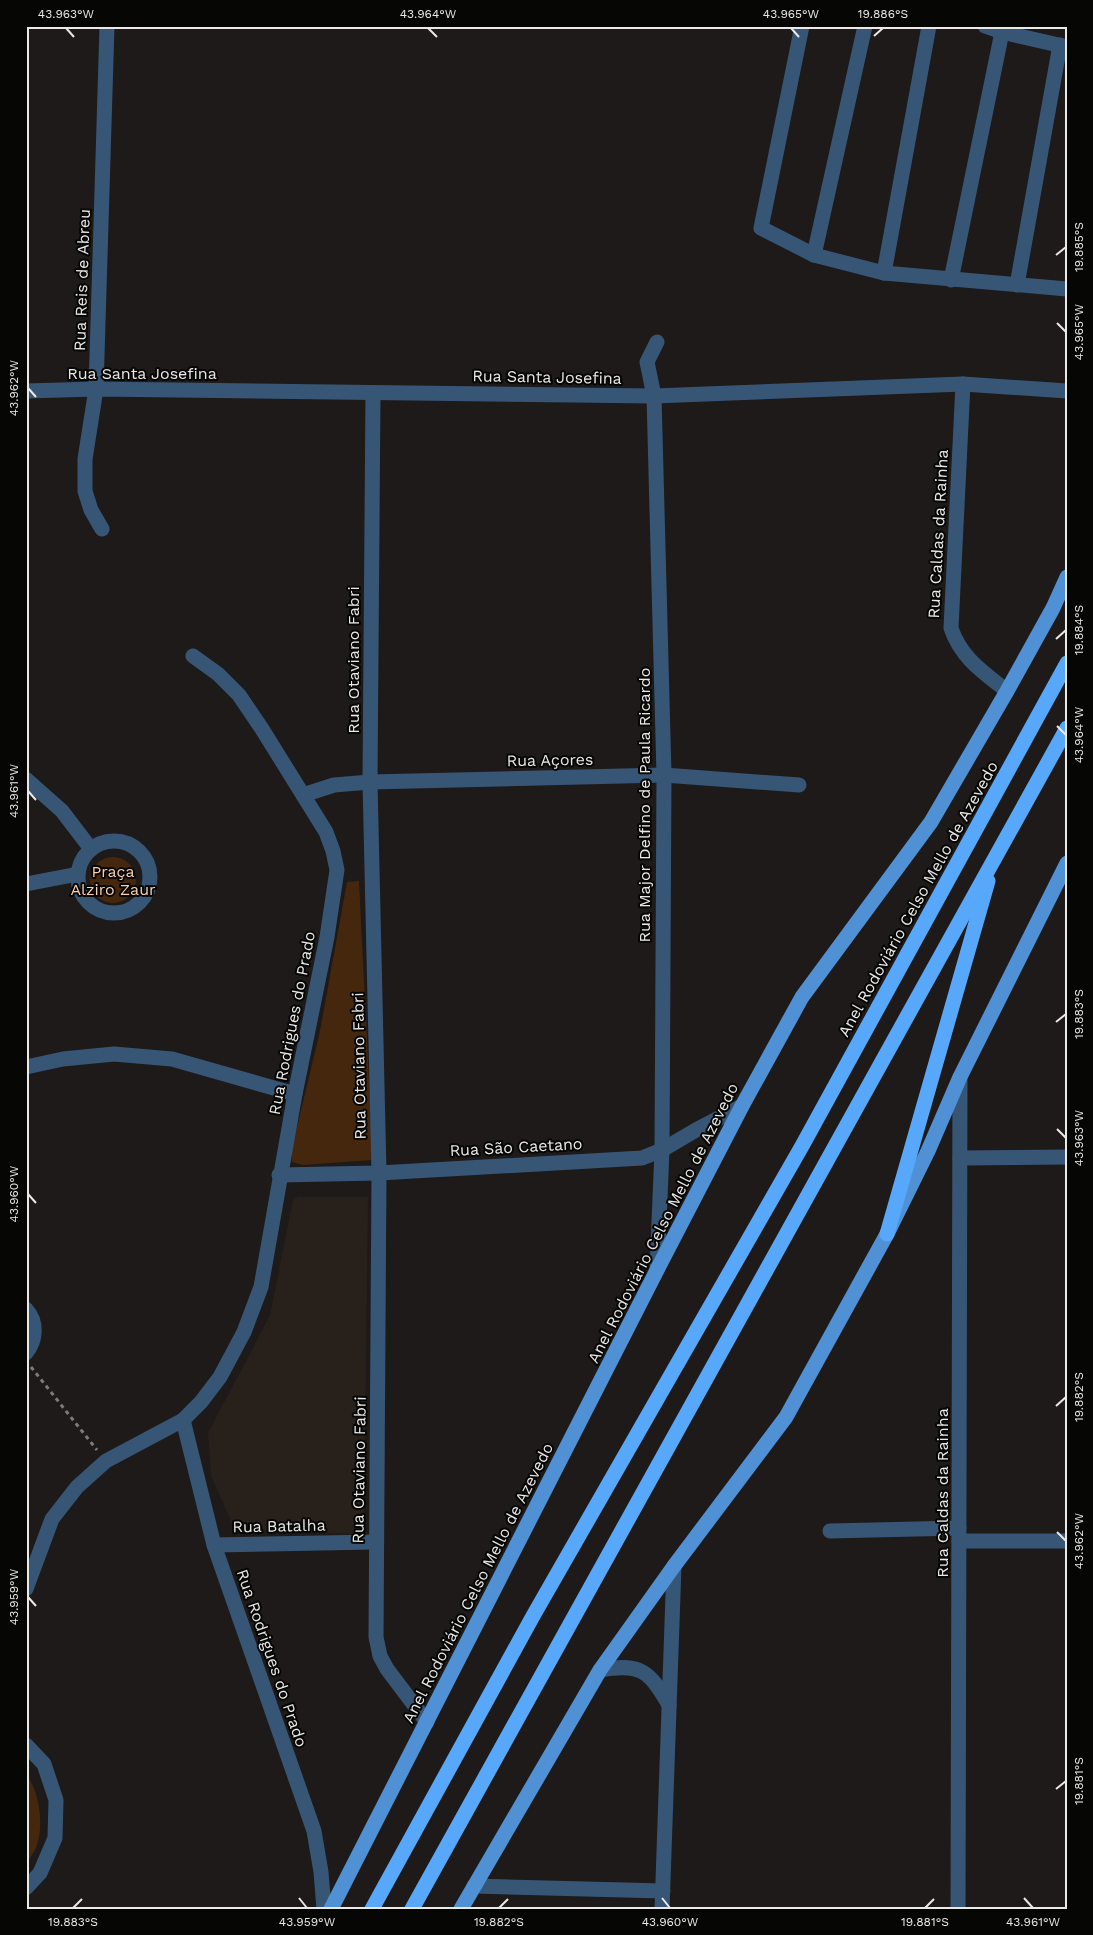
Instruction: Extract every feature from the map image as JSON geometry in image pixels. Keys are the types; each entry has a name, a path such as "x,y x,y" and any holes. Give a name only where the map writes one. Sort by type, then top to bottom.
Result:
{"highway":[{"name":"Anel Rodoviário Celso Mello de Azevedo","path":"372,1909 533,1616 802,1146 1067,663"},
{"path":"412,1909 1067,728"},
{"path":"887,1234 996,856"}],"main road":[{"name":"Anel Rodoviário Celso Mello de Azevedo","path":"331,1909 657,1270 742,1106 802,997 931,822 1007,691 1053,608 1067,577"},
{"path":"462,1909 600,1670 674,1566 786,1417 887,1234 928,1151 960,1077 1067,863"}],"street":[{"name":"Rua Reis de Abreu","path":"102,529 91,510 85,491 85,459 96,389 107,26"},
{"path":"802,26 761,228 814,255 884,273 1067,289"},
{"path":"814,255 866,26"},
{"path":"884,273 929,26"},
{"path":"985,26 1002,32 1063,46 1017,284"},
{"path":"951,280 1002,32"},
{"name":"Rua Major Delfino de Paula Ricardo","path":"657,342 647,362 654,396 664,775 662,1150 657,1270"},
{"name":"Rua Santa Josefina","path":"26,390 96,389 654,396 963,384 1067,391"},
{"name":"Rua Caldas da Rainha","path":"963,384 950,628 956,643 966,657 1007,691"},
{"name":"Rua Otaviano Fabri","path":"373,393 370,782 379,1172 375,1542 376,1637 380,1656 387,1670 427,1722"},
{"name":"Rua Rodrigues do Prado","path":"26,1589 52,1519 77,1487 106,1461 182,1420 201,1402 220,1377 244,1332 261,1287 295,1094 327,937 337,870 326,832 262,729 238,695 218,674 193,656"},
{"name":"Rua Açores","path":"303,795 334,785 370,782 664,775 799,785"},
{"path":"26,779 62,811 91,849"},
{"path":"117,840 131,844 142,853 149,866 150,880 146,893 137,904 125,911 111,913 97,909 86,900 79,888 78,874 82,860 91,849 103,842 117,840"},
{"path":"26,884 78,874"},
{"path":"26,1067 63,1059 114,1054 172,1059 295,1094"},
{"name":"Rua Caldas da Rainha","path":"958,1909 960,1077"},
{"name":"Rua São Caetano","path":"280,1175 379,1172 642,1158 662,1150 742,1106"},
{"path":"960,1158 1067,1157"},
{"path":"26,1309 34,1324 35,1336 26,1354"},
{"name":"Rua Rodrigues do Prado","path":"182,1420 214,1545 314,1831 322,1872 324,1909"},
{"path":"830,1531 959,1534 1067,1541"},
{"name":"Rua Batalha","path":"214,1545 375,1542"},
{"path":"662,1909 674,1566"},
{"path":"600,1670 619,1667 634,1668 647,1674 657,1684 669,1704"},
{"path":"26,1745 44,1764 56,1800 55,1838 40,1873 26,1888"},
{"path":"474,1886 663,1891"}],"path":[{"path":"26,1360 106,1461"}],"shaded area":[{"path":"298,1197 368,1197 364,1527 357,1534 235,1530 211,1476 208,1433 270,1315 293,1200"}],"green space":[{"name":"Praça Alziro Zaur","path":"108,857 118,857 132,867 136,880 132,893 126,899 118,903 108,903 94,893 90,885 90,875 100,861"},
{"path":"359,881 373,1160 303,1165 292,1162 292,1148 320,1031 347,882"},
{"path":"26,1774 38,1800 40,1832 35,1850 26,1864"}]}
